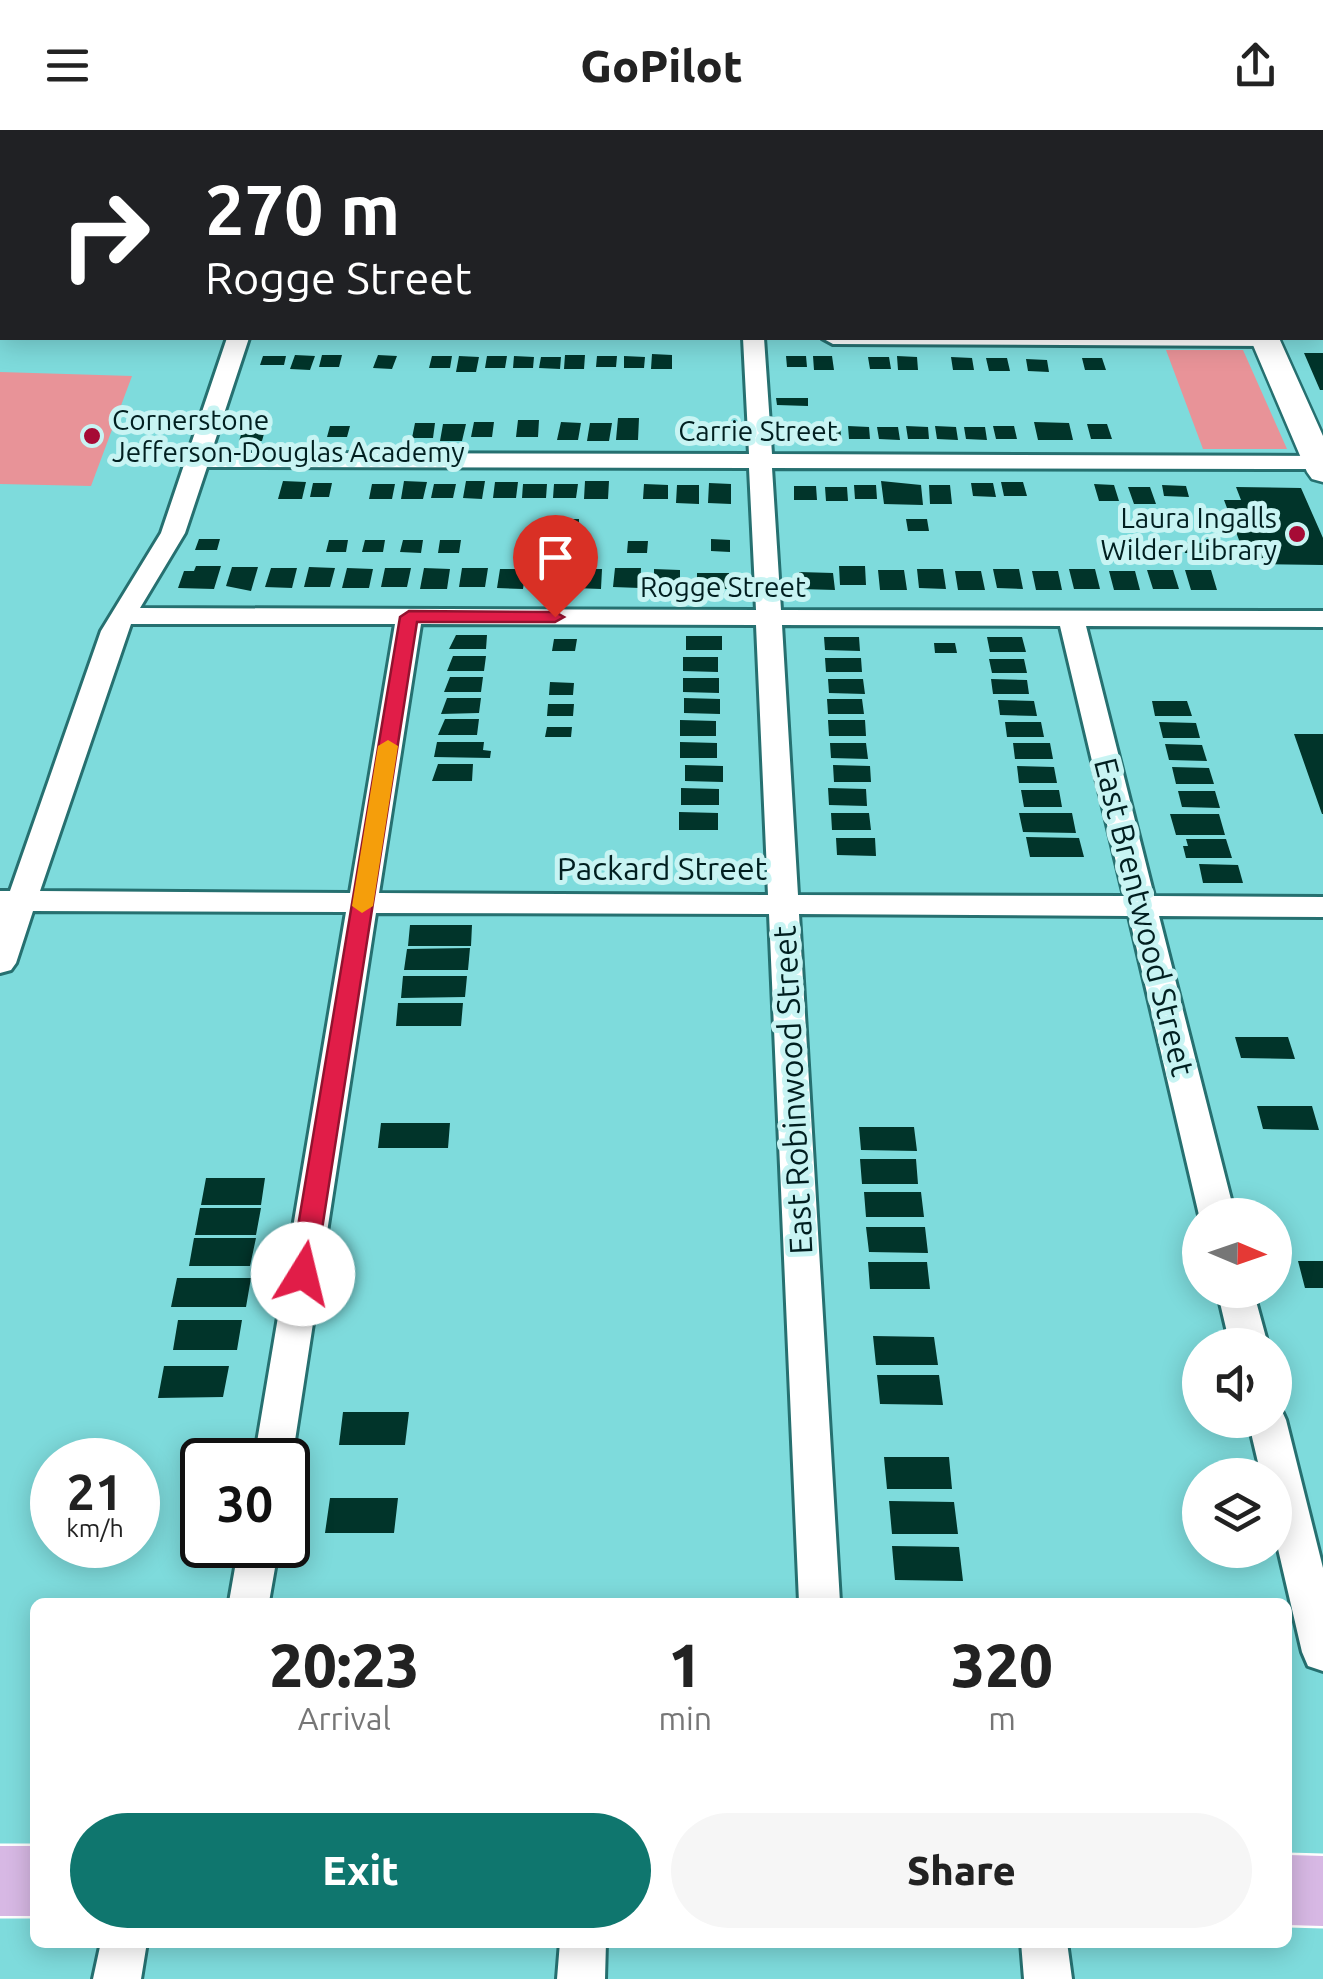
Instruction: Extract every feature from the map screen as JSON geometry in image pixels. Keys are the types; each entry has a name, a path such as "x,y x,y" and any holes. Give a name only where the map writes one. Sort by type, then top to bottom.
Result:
{"main road":[{"path":"0,1881 30,1882"},
{"path":"1292,1890 1323,1891"}],"street":[{"path":"0,963 11,901 114,632 172,536 237,340"},
{"name":"East Robinwood Street","path":"754,340 757,461 820,1598"},
{"path":"1265,340 1318,451"},
{"name":"Carrie Street","path":"198,460 757,461 1318,451"},
{"name":"Rogge Street","path":"124,616 1323,619"},
{"path":"276,1438 409,617"},
{"name":"East Brentwood Street","path":"1071,618 1213,1198"},
{"name":"Packard Street","path":"11,901 1323,907"},
{"path":"1271,1438 1323,1652"},
{"path":"251,1598 255,1568"},
{"path":"117,1979 123,1948"},
{"path":"581,1979 582,1948"},
{"path":"1045,1948 1048,1979"}],"shaded area":[{"path":"1166,350 1243,350 1287,449 1203,449"},
{"path":"0,372 132,376 91,486 0,484"}],"building":[{"path":"1304,353 1323,353 1323,390 1320,390"},
{"path":"652,354 672,355 672,369 651,369"},
{"path":"295,355 315,356 310,370 290,369"},
{"path":"322,355 342,355 339,367 319,367"},
{"path":"378,355 397,356 392,369 373,368"},
{"path":"565,355 585,355 584,369 564,369"},
{"path":"263,356 286,356 284,365 260,365"},
{"path":"432,356 452,356 450,368 429,368"},
{"path":"459,356 479,357 476,372 456,372"},
{"path":"487,356 507,356 505,368 485,368"},
{"path":"514,356 534,357 533,368 513,368"},
{"path":"597,356 617,356 616,367 596,367"},
{"path":"624,356 645,357 644,368 624,368"},
{"path":"786,356 806,356 807,367 787,367"},
{"path":"813,356 832,356 834,370 814,370"},
{"path":"897,356 917,357 918,370 898,370"},
{"path":"541,357 561,357 560,369 539,368"},
{"path":"868,357 889,357 891,369 870,369"},
{"path":"951,357 972,358 974,370 953,370"},
{"path":"986,358 1007,358 1010,371 989,371"},
{"path":"1082,358 1102,358 1106,370 1085,370"},
{"path":"1026,359 1047,360 1049,372 1028,371"},
{"path":"776,398 808,398 808,406 777,405"},
{"path":"618,418 639,418 638,440 616,440"},
{"path":"246,419 268,419 262,441 239,441"},
{"path":"518,420 539,420 538,437 516,437"},
{"path":"474,422 494,422 492,437 471,437"},
{"path":"561,422 581,423 578,440 557,440"},
{"path":"1034,422 1069,423 1073,440 1038,440"},
{"path":"415,423 435,423 433,438 412,438"},
{"path":"590,423 612,423 609,441 587,441"},
{"path":"818,423 840,423 841,437 819,437"},
{"path":"443,424 466,424 462,441 440,441"},
{"path":"1087,424 1107,424 1112,439 1091,439"},
{"path":"789,425 810,425 811,438 789,437"},
{"path":"330,426 350,426 347,437 327,437"},
{"path":"848,426 869,427 870,439 849,439"},
{"path":"906,426 928,427 929,439 908,439"},
{"path":"935,426 956,427 958,440 937,439"},
{"path":"993,426 1014,426 1017,439 996,439"},
{"path":"877,427 898,427 900,440 879,439"},
{"path":"964,427 985,427 987,440 966,439"},
{"path":"283,481 306,482 302,499 278,499"},
{"path":"404,481 427,482 423,499 401,499"},
{"path":"466,481 485,481 482,499 463,498"},
{"path":"585,481 609,481 608,499 584,499"},
{"path":"881,481 921,485 923,505 884,504"},
{"path":"495,482 518,482 516,498 493,498"},
{"path":"1001,482 1023,482 1027,496 1004,496"},
{"path":"313,483 332,483 329,497 310,497"},
{"path":"709,483 731,484 731,504 708,503"},
{"path":"971,483 993,483 996,497 973,496"},
{"path":"372,484 395,484 392,499 369,499"},
{"path":"434,484 456,484 453,498 431,498"},
{"path":"523,484 547,484 546,498 522,498"},
{"path":"554,484 578,484 576,498 553,498"},
{"path":"644,484 668,485 668,499 643,499"},
{"path":"1094,484 1114,485 1119,501 1099,501"},
{"path":"677,485 699,485 699,504 676,503"},
{"path":"854,485 876,485 877,499 855,499"},
{"path":"929,485 950,485 952,504 930,504"},
{"path":"1162,485 1186,486 1189,497 1164,496"},
{"path":"794,486 816,486 817,500 794,500"},
{"path":"825,487 847,487 848,501 826,501"},
{"path":"1128,487 1150,487 1156,504 1134,504"},
{"name":"Laura Ingalls Wilder Library","path":"1236,487 1301,488 1323,538 1323,565 1248,564 1224,500 1241,500"},
{"path":"557,519 579,519 579,530 557,530"},
{"path":"906,519 927,519 929,531 908,531"},
{"path":"199,539 220,539 217,550 195,550"},
{"path":"711,539 730,540 730,552 711,551"},
{"path":"329,540 348,540 346,552 326,552"},
{"path":"365,540 385,540 383,552 362,552"},
{"path":"403,540 423,540 421,553 400,552"},
{"path":"440,540 461,540 459,553 438,553"},
{"path":"628,541 648,541 647,553 627,553"},
{"path":"1182,542 1203,543 1206,553 1185,553"},
{"path":"196,566 221,566 214,589 178,588 184,571 194,571"},
{"path":"839,566 865,566 866,585 840,585"},
{"path":"232,567 258,567 251,591 226,586"},
{"path":"309,567 335,568 330,587 304,587"},
{"path":"537,567 566,567 564,590 535,588"},
{"path":"271,568 297,568 292,588 265,587"},
{"path":"347,568 373,569 369,588 342,588"},
{"path":"385,568 411,568 407,587 381,587"},
{"path":"424,568 450,569 447,589 420,589"},
{"path":"462,568 488,568 485,587 459,587"},
{"path":"615,568 641,568 640,588 613,587"},
{"path":"500,569 526,569 523,589 497,588"},
{"path":"577,569 602,569 601,589 575,588"},
{"path":"654,569 680,570 680,589 654,589"},
{"path":"917,569 943,569 946,589 919,588"},
{"path":"993,569 1019,569 1023,589 997,588"},
{"path":"1069,569 1095,569 1100,589 1074,589"},
{"path":"878,570 904,570 907,590 880,590"},
{"path":"1147,570 1173,570 1179,589 1153,589"},
{"path":"1185,570 1211,570 1217,590 1191,590"},
{"path":"955,571 981,571 985,590 958,590"},
{"path":"1032,571 1058,571 1062,590 1036,590"},
{"path":"1109,571 1135,571 1140,590 1114,590"},
{"path":"799,572 833,573 835,590 800,589"},
{"path":"697,573 729,573 729,589 697,589"},
{"path":"456,635 487,635 486,649 449,649"},
{"path":"686,636 722,636 722,650 686,650"},
{"path":"824,637 859,637 860,651 825,650"},
{"path":"987,637 1022,637 1026,652 990,652"},
{"path":"554,639 577,639 575,651 552,651"},
{"path":"934,643 955,643 957,653 935,653"},
{"path":"453,656 486,656 484,671 447,671"},
{"path":"683,657 718,657 718,672 683,671"},
{"path":"825,658 861,658 862,672 826,672"},
{"path":"989,659 1024,659 1027,673 992,673"},
{"path":"450,677 483,677 481,692 444,692"},
{"path":"683,678 719,678 719,693 683,692"},
{"path":"828,679 863,679 865,694 829,693"},
{"path":"991,679 1027,680 1029,694 993,694"},
{"path":"550,682 574,683 573,695 549,695"},
{"path":"447,698 481,698 479,713 441,714"},
{"path":"684,698 720,699 720,714 684,713"},
{"path":"827,699 862,699 864,714 828,714"},
{"path":"998,700 1034,701 1037,716 1000,715"},
{"path":"1152,701 1187,701 1192,716 1155,716"},
{"path":"548,704 574,704 573,716 547,716"},
{"path":"445,719 479,719 477,735 438,735"},
{"path":"680,720 716,721 716,736 680,736"},
{"path":"828,720 865,720 866,736 829,736"},
{"path":"1005,722 1041,722 1044,737 1007,737"},
{"path":"1159,722 1196,723 1200,738 1163,738"},
{"path":"547,727 572,727 571,737 545,737"},
{"path":"1294,734 1323,734 1323,814 1322,814"},
{"path":"437,742 484,742 483,750 491,751 490,758 434,757"},
{"path":"680,742 717,743 717,758 680,758"},
{"path":"830,743 866,743 868,759 831,758"},
{"path":"1013,743 1050,743 1053,759 1015,759"},
{"path":"1165,744 1202,745 1207,761 1169,760"},
{"path":"438,764 473,764 472,781 432,781"},
{"path":"685,765 723,766 723,782 685,781"},
{"path":"833,765 870,766 871,782 834,782"},
{"path":"1017,766 1054,767 1057,783 1019,783"},
{"path":"1172,767 1209,768 1214,784 1176,784"},
{"path":"681,788 719,789 719,805 681,805"},
{"path":"828,788 866,789 867,806 829,805"},
{"path":"1021,790 1059,790 1062,807 1024,807"},
{"path":"1178,791 1215,791 1220,808 1182,807"},
{"path":"679,812 718,813 718,830 679,830"},
{"path":"831,813 869,813 871,830 832,830"},
{"path":"1019,813 1072,813 1076,833 1023,832"},
{"path":"1170,814 1219,814 1225,835 1176,835"},
{"path":"1026,837 1079,838 1084,857 1030,857"},
{"path":"836,838 875,838 876,856 837,855"},
{"path":"1186,839 1226,839 1232,858 1186,858"},
{"path":"1199,864 1238,865 1243,883 1203,883"},
{"path":"410,925 472,925 471,946 408,946"},
{"path":"470,948 468,970 404,970 407,949"},
{"path":"403,976 467,976 465,997 401,998"},
{"path":"398,1003 463,1003 461,1026 396,1026"},
{"path":"1235,1037 1288,1037 1295,1059 1241,1058"},
{"path":"1257,1106 1312,1106 1319,1130 1263,1129"},
{"path":"381,1123 450,1123 448,1148 378,1148"},
{"path":"859,1127 914,1127 917,1151 861,1150"},
{"path":"860,1159 916,1159 918,1184 862,1184"},
{"path":"206,1178 265,1178 261,1205 201,1205"},
{"path":"864,1192 921,1192 924,1217 866,1217"},
{"path":"200,1208 261,1208 256,1235 195,1235"},
{"path":"866,1227 925,1227 928,1253 869,1252"},
{"path":"194,1238 256,1238 250,1266 189,1266"},
{"path":"1298,1261 1323,1261 1323,1288 1305,1288"},
{"path":"868,1262 927,1262 930,1289 870,1289"},
{"path":"177,1278 251,1278 246,1307 171,1307"},
{"path":"178,1320 242,1320 237,1350 173,1350"},
{"path":"873,1336 934,1337 938,1365 876,1365"},
{"path":"164,1366 229,1366 223,1397 158,1398"},
{"path":"877,1375 939,1375 943,1405 880,1404"},
{"path":"343,1412 409,1412 405,1445 339,1445"},
{"path":"884,1457 949,1457 952,1489 887,1489"},
{"path":"330,1498 398,1498 394,1533 325,1533"},
{"path":"889,1501 954,1502 958,1534 892,1534"},
{"path":"892,1546 959,1547 963,1581 895,1580"}],"slow traffic":[{"path":"362,906 388,746"}],"place":[{"name":"Cornerstone Jefferson-Douglas Academy","path":"92,436"},
{"name":"Laura Ingalls Wilder Library","path":"1297,534"}],"route":[{"path":"303,1274 409,617 555,617"}]}
